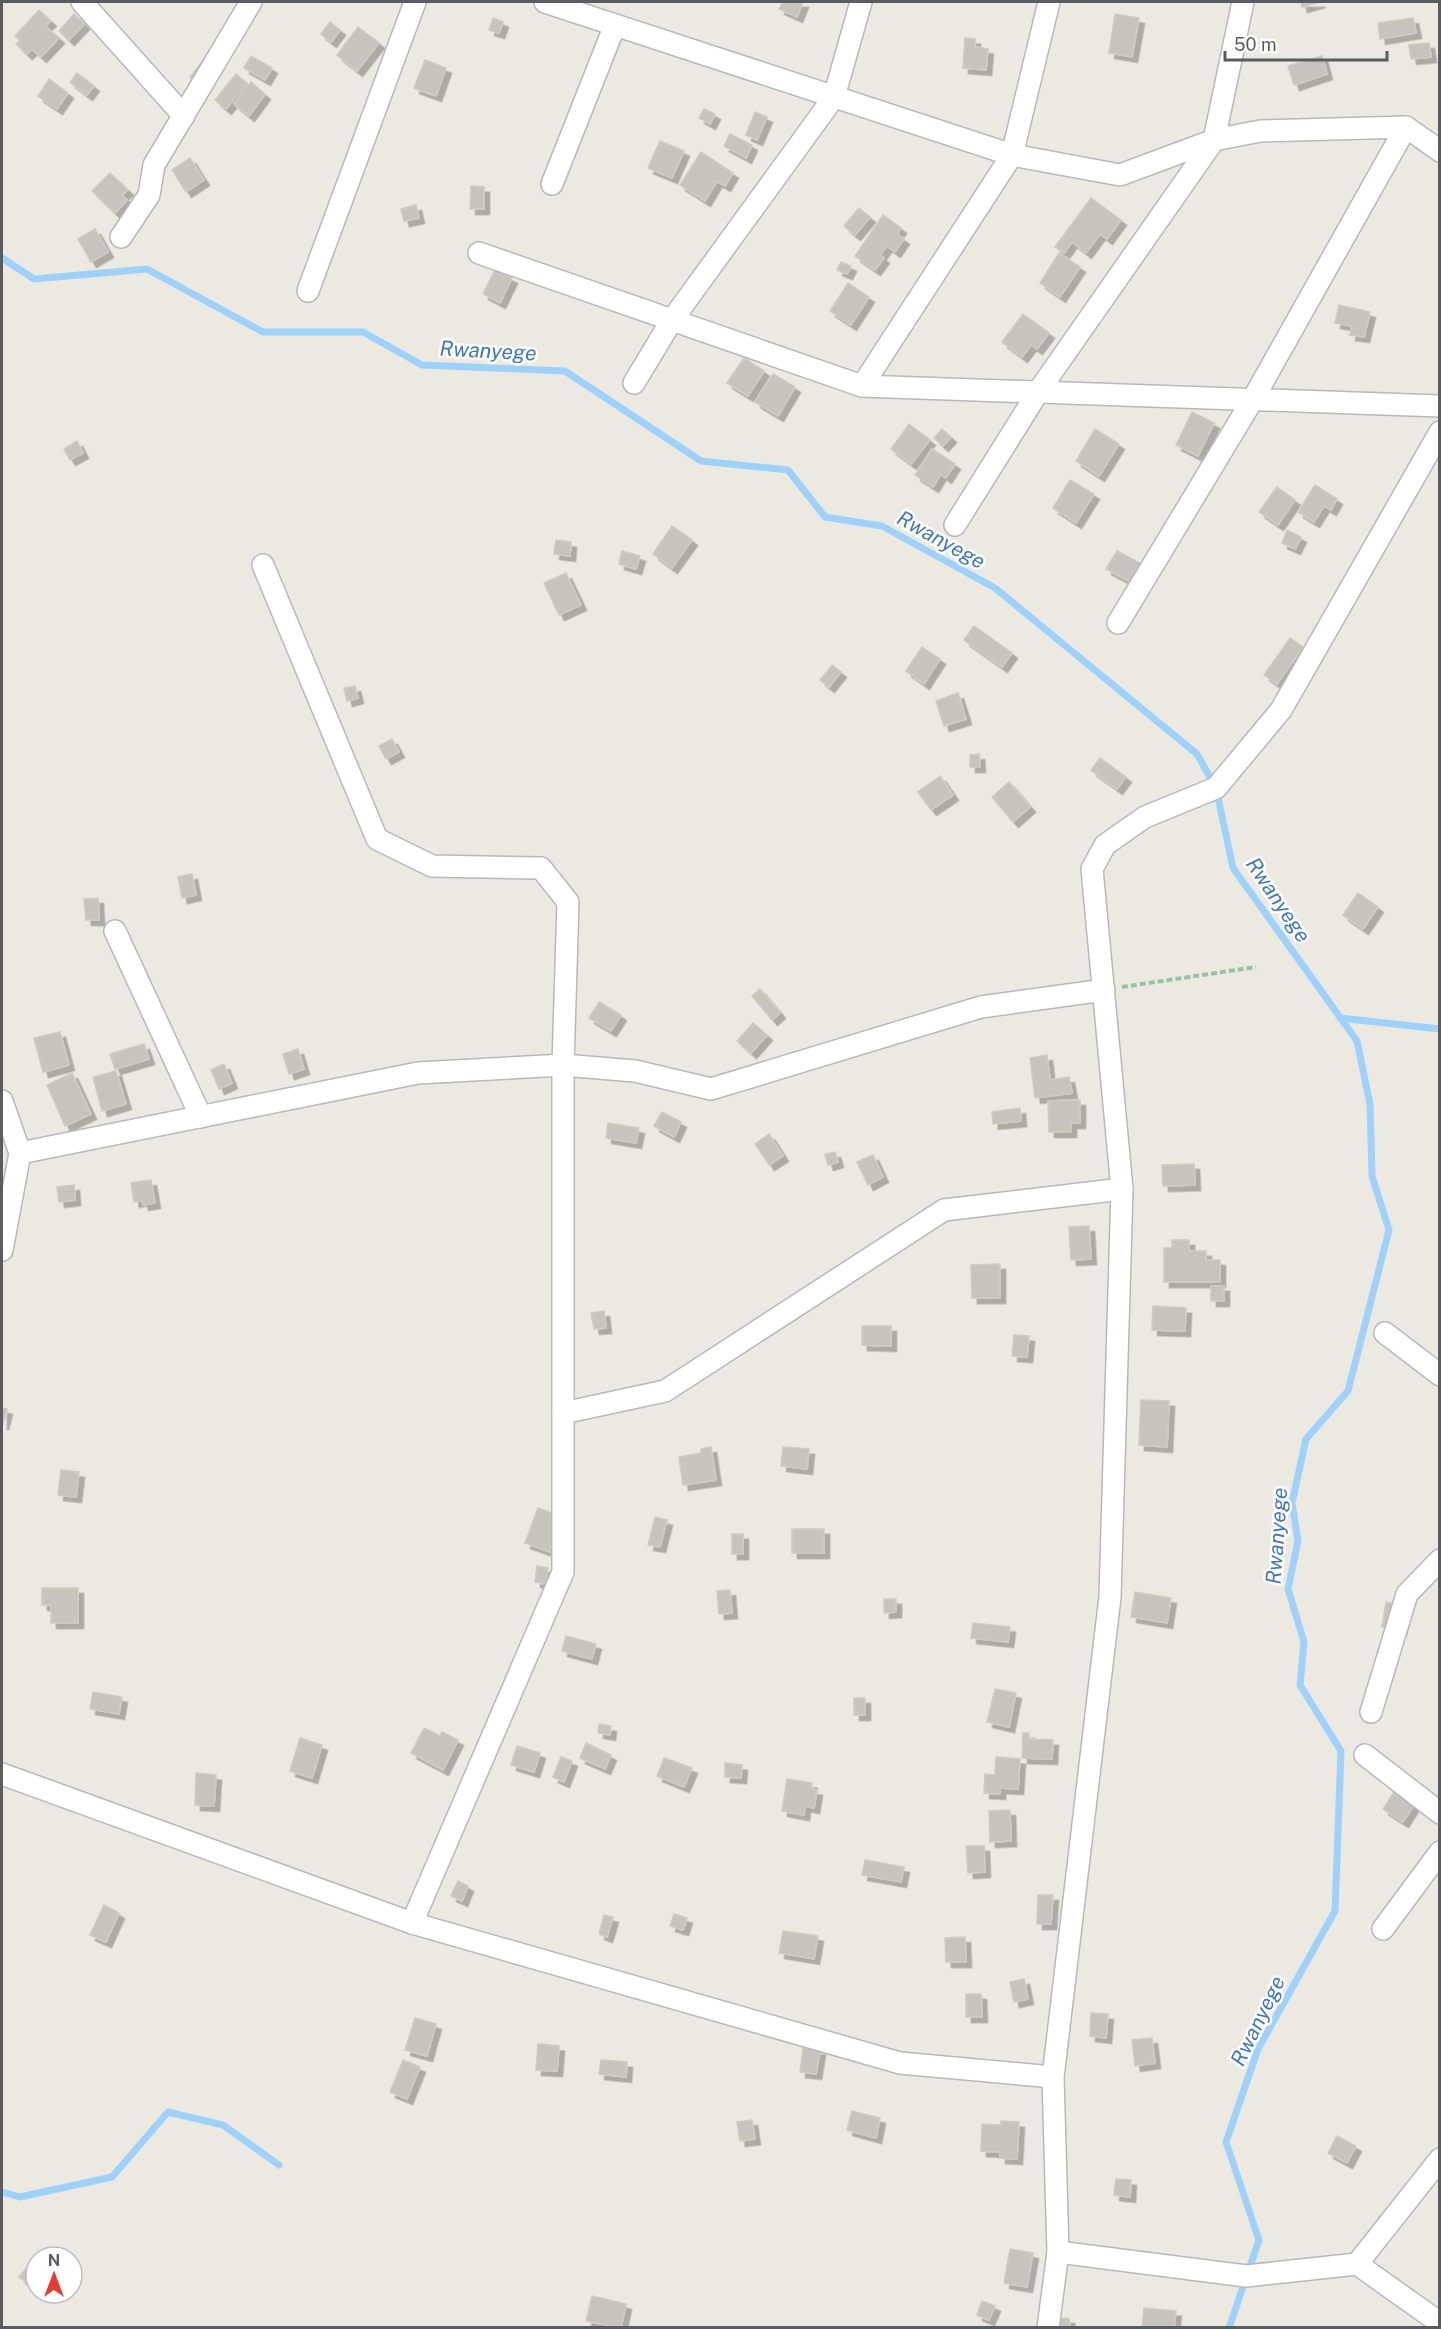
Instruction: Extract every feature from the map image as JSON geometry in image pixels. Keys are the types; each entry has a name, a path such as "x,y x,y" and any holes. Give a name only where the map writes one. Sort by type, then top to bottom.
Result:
{"street":[{"path":"82,2 184,116"},
{"path":"121,237 148,195 154,165 251,2"},
{"path":"308,291 416,2"},
{"path":"545,2 607,15 834,97 1012,155 1120,175 1214,140 1260,131 1406,127 1440,151"},
{"path":"634,383 672,320 834,97 861,2"},
{"path":"862,386 1012,155 1049,2"},
{"path":"955,525 1038,392 1214,140 1243,2"},
{"path":"552,184 607,15"},
{"path":"1118,623 1253,399 1406,127"},
{"path":"478,253 862,386 1440,406"},
{"path":"1048,2328 1058,2252 1053,2077 1110,1597 1122,1189 1092,869 1105,845 1145,817 1216,788 1281,710 1440,432"},
{"path":"263,565 377,839 432,866 541,868 568,902 563,1065 563,1572 412,1923"},
{"path":"115,931 201,1117"},
{"path":"20,1153 418,1073 563,1065 635,1071 711,1089 981,1007 1104,990"},
{"path":"2,1101 20,1153 2,1250"},
{"path":"563,1413 665,1390 944,1210 1122,1189"},
{"path":"1385,1333 1440,1376"},
{"path":"1371,1712 1407,1594 1440,1560"},
{"path":"1365,1755 1440,1813"},
{"path":"2,1774 412,1923 900,2063 1053,2077"},
{"path":"1383,1929 1440,1852"},
{"path":"1357,2264 1440,2159"},
{"path":"1058,2252 1246,2276 1357,2264 1440,2323"}],"path":[{"path":"1104,990 1256,967"}],"building":[{"path":"783,2 803,2 797,17 779,9"},
{"path":"1301,2 1320,2 1302,7"},
{"path":"39,10 51,21 45,26 59,38 41,57 32,49 27,54 16,44 20,40 15,36"},
{"path":"74,14 84,24 69,40 59,31"},
{"path":"1115,14 1139,18 1132,57 1109,53"},
{"path":"493,18 503,22 499,33 489,30"},
{"path":"1413,18 1416,33 1380,39 1378,23"},
{"path":"330,22 340,30 331,42 321,34"},
{"path":"358,27 379,43 357,71 337,55"},
{"path":"965,38 975,39 975,47 988,49 986,70 963,68"},
{"path":"1429,43 1431,57 1411,59 1409,45"},
{"path":"251,56 272,68 265,80 244,68"},
{"path":"1322,56 1327,74 1294,85 1288,66"},
{"path":"206,57 215,65 199,84 190,77"},
{"path":"425,60 446,68 436,96 414,88"},
{"path":"77,73 94,86 87,95 70,82"},
{"path":"236,74 247,83 226,109 215,100"},
{"path":"49,79 68,93 57,109 38,96"},
{"path":"251,82 265,94 249,116 234,104"},
{"path":"704,109 715,114 710,124 699,118"},
{"path":"755,112 767,117 757,140 746,135"},
{"path":"730,134 752,145 746,158 724,146"},
{"path":"660,141 684,151 672,178 648,168"},
{"path":"701,152 733,173 725,186 717,181 705,201 680,185"},
{"path":"190,158 204,180 186,192 172,170"},
{"path":"110,173 128,190 122,195 127,200 115,213 92,191"},
{"path":"471,186 484,187 484,209 470,209"},
{"path":"1091,198 1121,220 1107,239 1100,234 1086,253 1072,242 1064,253 1055,247"},
{"path":"416,205 419,218 404,221 401,209"},
{"path":"859,208 870,217 855,235 844,226"},
{"path":"883,215 901,228 897,234 904,239 895,252 887,246 880,255 884,258 875,270 855,256"},
{"path":"95,229 108,252 91,262 78,239"},
{"path":"1059,253 1080,267 1060,297 1040,283"},
{"path":"841,262 851,266 847,274 837,270"},
{"path":"495,270 512,278 500,303 483,294"},
{"path":"848,283 869,297 851,325 830,311"},
{"path":"1339,305 1370,312 1364,337 1350,335 1352,326 1335,323"},
{"path":"1023,314 1049,333 1037,349 1031,345 1022,357 1002,342"},
{"path":"744,358 764,371 748,396 727,383"},
{"path":"773,374 795,387 778,416 755,402"},
{"path":"1192,412 1214,423 1198,456 1176,445"},
{"path":"909,424 930,440 911,464 891,449"},
{"path":"942,429 951,437 943,446 934,438"},
{"path":"1095,429 1119,444 1099,476 1076,461"},
{"path":"77,441 83,453 70,460 64,449"},
{"path":"932,449 955,464 946,478 941,474 933,487 915,475"},
{"path":"1070,480 1094,494 1076,523 1053,508"},
{"path":"1315,485 1337,499 1331,510 1324,506 1314,522 1298,512"},
{"path":"1277,487 1295,500 1278,525 1259,512"},
{"path":"672,526 692,540 672,568 653,554"},
{"path":"1287,530 1301,537 1295,549 1282,543"},
{"path":"556,540 571,542 570,556 554,554"},
{"path":"622,551 640,556 636,569 619,564"},
{"path":"1117,551 1142,564 1132,583 1106,569"},
{"path":"566,573 581,605 559,615 544,583"},
{"path":"974,626 1012,653 1002,667 964,640"},
{"path":"1290,638 1303,647 1277,684 1264,675"},
{"path":"922,647 940,659 924,684 906,671"},
{"path":"832,665 841,672 829,687 820,680"},
{"path":"355,686 358,698 347,701 344,688"},
{"path":"958,693 966,719 944,726 936,701"},
{"path":"392,739 399,752 386,759 379,746"},
{"path":"979,754 980,767 970,767 970,755"},
{"path":"1100,758 1126,777 1117,789 1091,770"},
{"path":"940,776 953,795 931,810 918,792"},
{"path":"1009,782 1030,807 1013,822 992,797"},
{"path":"192,874 196,895 182,898 178,877"},
{"path":"1358,893 1378,907 1363,929 1343,915"},
{"path":"98,898 99,920 86,920 84,899"},
{"path":"760,989 780,1013 772,1020 752,996"},
{"path":"599,1002 621,1015 611,1031 589,1018"},
{"path":"753,1023 767,1035 751,1053 737,1041"},
{"path":"60,1032 69,1065 43,1072 34,1038"},
{"path":"144,1044 149,1059 115,1069 110,1054"},
{"path":"298,1049 304,1069 289,1074 283,1054"},
{"path":"1047,1055 1050,1080 1069,1077 1072,1093 1035,1098 1030,1058"},
{"path":"224,1064 232,1083 219,1089 211,1070"},
{"path":"116,1071 126,1104 102,1111 93,1077"},
{"path":"72,1073 91,1114 65,1126 47,1085"},
{"path":"1080,1100 1080,1123 1071,1123 1071,1132 1049,1132 1048,1101"},
{"path":"1020,1108 1021,1121 993,1124 992,1112"},
{"path":"662,1112 681,1122 674,1137 654,1126"},
{"path":"608,1123 639,1128 636,1143 606,1138"},
{"path":"769,1134 783,1156 769,1165 755,1144"},
{"path":"835,1152 838,1162 828,1165 825,1154"},
{"path":"873,1155 883,1177 868,1185 857,1162"},
{"path":"1194,1164 1195,1185 1163,1186 1162,1165"},
{"path":"151,1180 155,1203 143,1205 142,1200 134,1202 131,1183"},
{"path":"74,1185 75,1200 59,1202 57,1187"},
{"path":"1089,1226 1091,1259 1071,1260 1069,1227"},
{"path":"1172,1240 1189,1240 1189,1251 1206,1251 1206,1260 1220,1260 1220,1282 1164,1282 1164,1248 1172,1248"},
{"path":"1000,1264 1000,1298 972,1298 971,1265"},
{"path":"1211,1286 1224,1286 1224,1301 1211,1301"},
{"path":"1153,1306 1186,1308 1185,1331 1152,1330"},
{"path":"604,1311 606,1328 594,1329 591,1313"},
{"path":"862,1326 891,1326 891,1346 862,1345"},
{"path":"1014,1335 1029,1336 1027,1357 1012,1356"},
{"path":"1141,1400 1169,1401 1167,1447 1139,1445"},
{"path":"2,1408 7,1409 3,1424 2,1424"},
{"path":"711,1447 716,1480 683,1485 679,1457 701,1453 701,1449"},
{"path":"783,1447 809,1449 807,1469 781,1466"},
{"path":"61,1470 79,1472 76,1497 58,1495"},
{"path":"538,1508 558,1515 553,1553 525,1543"},
{"path":"655,1517 667,1520 660,1547 648,1545"},
{"path":"792,1529 824,1529 824,1553 792,1553"},
{"path":"732,1534 743,1534 743,1554 732,1554"},
{"path":"537,1566 548,1568 545,1584 535,1582"},
{"path":"42,1588 78,1588 78,1623 51,1623 51,1605 42,1605"},
{"path":"730,1590 732,1613 719,1614 717,1591"},
{"path":"1135,1592 1171,1598 1167,1623 1131,1617"},
{"path":"884,1599 896,1599 896,1612 884,1613"},
{"path":"1386,1602 1405,1605 1401,1630 1382,1627"},
{"path":"973,1623 1010,1627 1008,1642 971,1638"},
{"path":"566,1636 596,1644 592,1659 562,1651"},
{"path":"995,1689 1016,1693 1009,1727 987,1722"},
{"path":"93,1692 122,1697 119,1714 90,1709"},
{"path":"854,1698 865,1698 865,1715 854,1715"},
{"path":"599,1724 611,1726 610,1735 598,1733"},
{"path":"424,1728 440,1736 442,1732 458,1740 443,1770 411,1753"},
{"path":"1023,1733 1029,1733 1029,1739 1053,1740 1052,1759 1022,1758"},
{"path":"300,1738 322,1745 312,1778 290,1771"},
{"path":"586,1743 611,1755 605,1769 580,1758"},
{"path":"517,1746 540,1753 534,1772 511,1765"},
{"path":"561,1757 572,1761 564,1782 553,1777"},
{"path":"996,1757 1020,1759 1018,1789 1000,1788 1000,1794 984,1793 985,1774 995,1775"},
{"path":"664,1758 692,1768 684,1787 657,1776"},
{"path":"725,1763 742,1765 741,1778 725,1777"},
{"path":"196,1773 216,1775 214,1806 195,1805"},
{"path":"787,1779 812,1783 811,1789 817,1790 814,1808 805,1806 804,1815 782,1811"},
{"path":"1399,1784 1419,1797 1403,1822 1383,1809"},
{"path":"1010,1810 1011,1841 990,1842 989,1811"},
{"path":"966,1846 984,1846 985,1872 968,1873"},
{"path":"865,1860 904,1867 901,1882 862,1875"},
{"path":"458,1881 468,1886 462,1901 451,1896"},
{"path":"1038,1895 1053,1895 1051,1924 1037,1924"},
{"path":"104,1905 119,1913 106,1942 90,1935"},
{"path":"674,1914 687,1918 683,1930 670,1926"},
{"path":"604,1915 613,1917 607,1937 599,1934"},
{"path":"783,1931 818,1936 814,1959 779,1953"},
{"path":"965,1937 966,1962 946,1962 945,1938"},
{"path":"1024,1979 1028,1999 1014,2002 1010,1982"},
{"path":"966,1994 981,1994 982,2017 966,2017"},
{"path":"1091,2013 1108,2014 1106,2038 1090,2036"},
{"path":"415,2018 436,2024 427,2056 405,2050"},
{"path":"1152,2038 1155,2063 1135,2066 1132,2040"},
{"path":"538,2044 559,2046 557,2071 536,2070"},
{"path":"803,2048 820,2050 816,2074 800,2072"},
{"path":"403,2060 420,2067 407,2099 390,2092"},
{"path":"601,2060 627,2062 626,2077 599,2074"},
{"path":"852,2111 880,2118 876,2138 847,2130"},
{"path":"752,2120 755,2139 740,2141 737,2122"},
{"path":"1001,2121 1019,2122 1017,2159 1000,2158 1000,2152 981,2151 982,2124 1001,2125"},
{"path":"1337,2136 1356,2146 1347,2163 1328,2153"},
{"path":"1116,2179 1131,2180 1130,2197 1114,2195"},
{"path":"1010,2249 1033,2253 1027,2287 1004,2283"},
{"path":"24,2271 24,2281 19,2277"},
{"path":"592,2296 626,2304 621,2328 586,2321"},
{"path":"982,2301 995,2306 989,2320 977,2315"},
{"path":"1144,2308 1176,2311 1174,2328 1142,2328"},
{"path":"1069,2318 1070,2328 1056,2328 1056,2319"}],"waterway":[{"name":"Rwanyege","path":"2,258 34,279 147,269 263,332 363,332 422,365 565,371 701,461 788,470 825,517 882,526 995,588 1197,754 1216,788 1233,868 1357,1041 1370,1104 1372,1176 1389,1230 1348,1391 1306,1439 1292,1503 1298,1541 1288,1589 1304,1642 1300,1685 1341,1751 1335,1911 1258,2049 1226,2142 1259,2240 1229,2328"},
{"path":"1340,1018 1440,1029"},
{"path":"2,2192 20,2197 112,2177 168,2112 223,2125 279,2165"}]}
